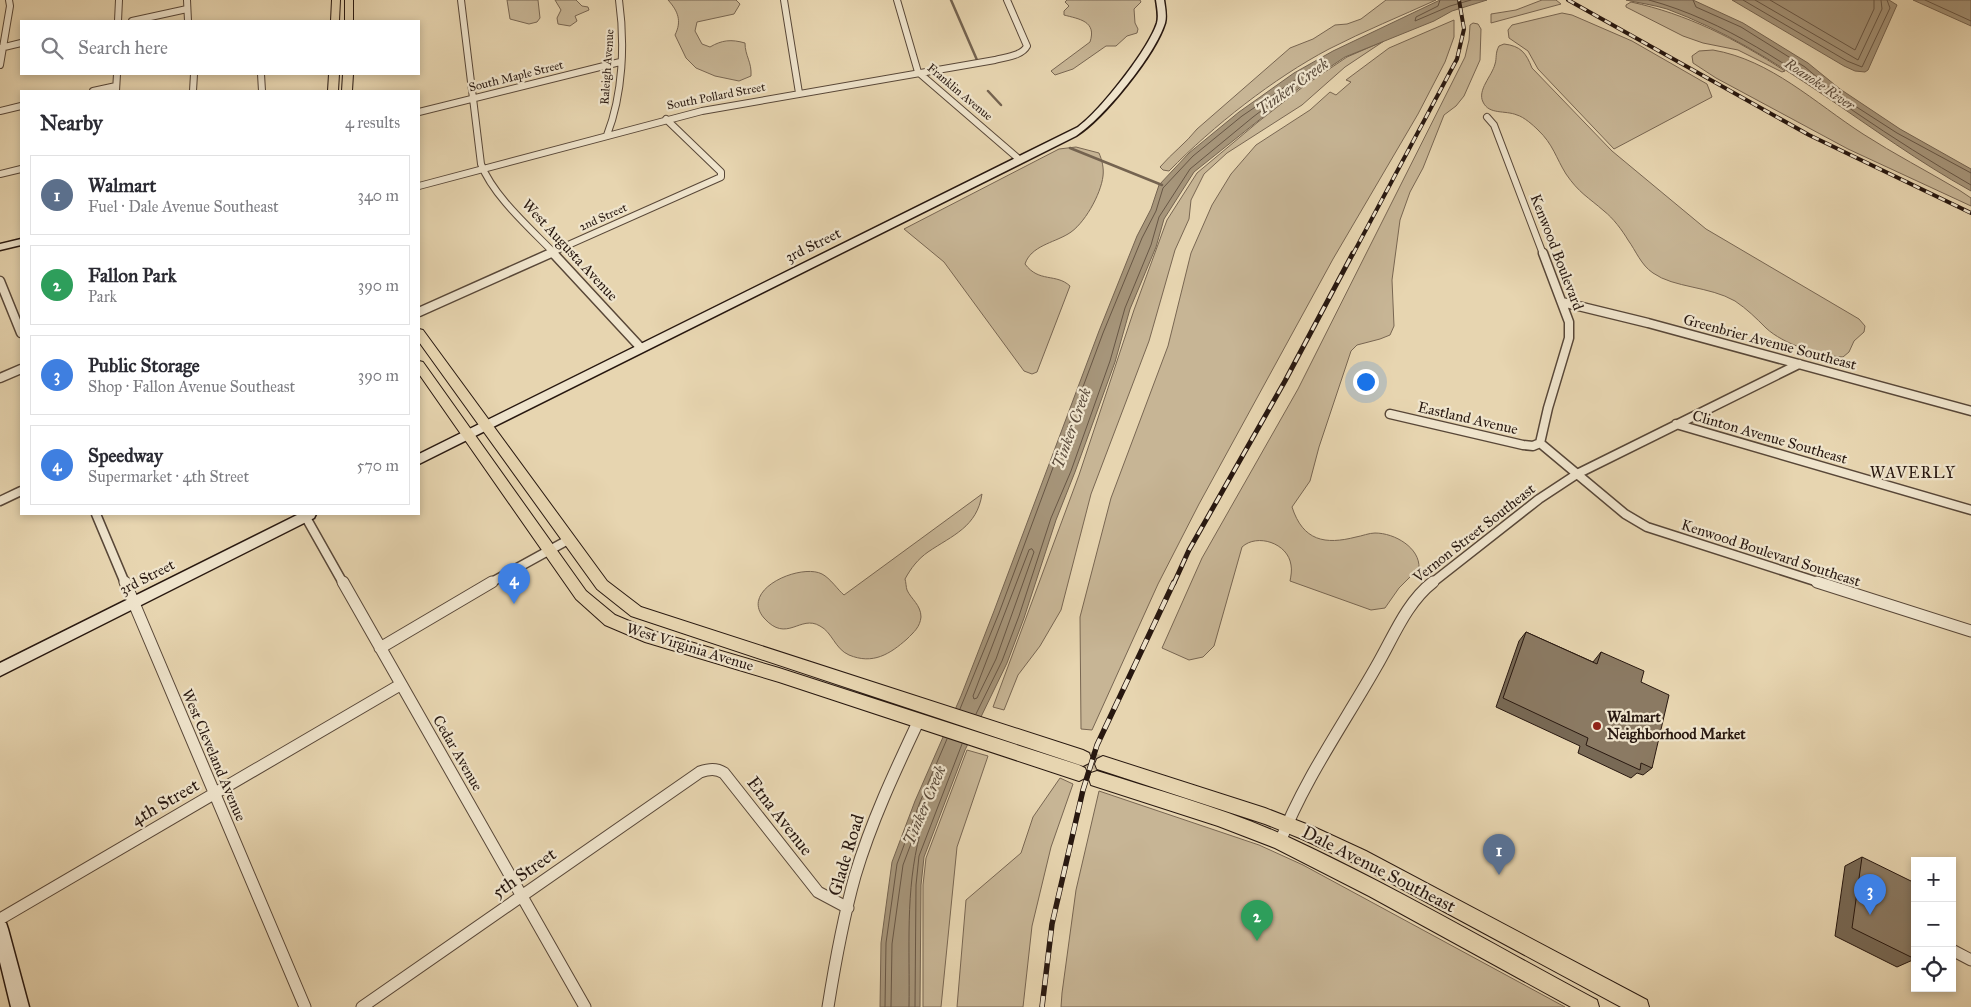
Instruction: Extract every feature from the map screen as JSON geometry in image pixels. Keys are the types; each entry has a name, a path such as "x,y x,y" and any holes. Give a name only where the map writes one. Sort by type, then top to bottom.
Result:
{"main road":[{"path":"335,20 336,0"},
{"path":"349,20 350,0"},
{"path":"333,90 334,75"},
{"path":"347,90 348,75"},
{"name":"West Virginia Avenue","path":"420,334 602,585 636,612 928,718"},
{"name":"West Virginia Avenue","path":"420,366 581,595 594,608 625,628 650,638 928,718 1032,749 1081,765 1046,762 1032,749"},
{"name":"Dale Avenue Southeast","path":"1590,1007 1375,890 1280,842 1100,772 1287,824 1360,857 1640,1007"}],"street":[{"path":"0,65 10,6 9,0"},
{"path":"118,20 119,0"},
{"path":"187,0 188,20"},
{"path":"461,0 482,169"},
{"name":"Raleigh Avenue","path":"607,135 614,117 620,62 621,27 619,0"},
{"path":"784,0 798,93"},
{"name":"Franklin Avenue","path":"897,0 918,72 1020,160"},
{"path":"1007,0 1026,46 1023,52"},
{"name":"3rd Street","path":"420,458 1074,132 1093,120 1144,54 1162,19 1160,0"},
{"path":"137,20 187,9"},
{"path":"2,47 20,44"},
{"name":"South Pollard Street","path":"420,186 666,119 798,93 995,60 1023,52"},
{"name":"South Maple Street","path":"420,112 620,62"},
{"path":"116,75 116,89"},
{"path":"193,90 194,75"},
{"path":"261,75 262,90"},
{"path":"0,111 20,106"},
{"name":"Kenwood Boulevard","path":"1487,117 1494,125 1569,322 1569,338 1548,408 1540,443"},
{"name":"2nd Street","path":"420,312 721,177 721,172 666,119"},
{"path":"0,174 20,169"},
{"name":"West Augusta Avenue","path":"482,169 508,204 642,348"},
{"path":"0,247 20,242"},
{"path":"0,281 20,331"},
{"name":"Greenbrier Avenue Southeast","path":"1562,302 1584,306 1971,411"},
{"name":"Vernon Street Southeast","path":"1280,842 1316,766 1376,667 1408,609 1418,596 1463,558 1539,499 1577,474 1798,364"},
{"path":"0,378 20,369"},
{"name":"Eastland Avenue","path":"1390,414 1523,445 1533,446 1540,443"},
{"name":"Clinton Avenue Southeast","path":"1676,424 1971,510"},
{"path":"1540,443 1577,474"},
{"name":"Kenwood Boulevard Southeast","path":"1577,474 1625,514 1658,532 1971,631"},
{"path":"0,501 20,491"},
{"name":"West Cleveland Avenue","path":"96,515 305,1007"},
{"name":"3rd Street","path":"0,670 306,515"},
{"name":"Cedar Avenue","path":"306,515 400,685 585,1007"},
{"path":"380,648 568,540"},
{"name":"4th Street","path":"0,919 400,685"},
{"name":"Glade Road","path":"828,1007 836,960 855,877 884,796 928,718"},
{"name":"Etna Avenue","path":"707,770 715,769 724,774 818,892 848,908"},
{"name":"5th Street","path":"362,1007 631,819 700,772 707,770"},
{"path":"0,929 20,1007"},
{"path":"1956,952 1971,960"}],"shaded area":[{"path":"507,0 538,0 540,18 537,22 529,24 510,19"},
{"path":"555,0 576,0 582,6 588,7 589,10 575,16 577,21 570,26 558,24 557,18 561,10"},
{"path":"668,0 736,0 740,4 734,14 697,22 695,31 702,44 710,47 727,41 745,43 751,76 739,81 715,76 696,68 686,58 675,35 678,16"},
{"path":"1067,0 1140,0 1141,2 1134,9 1137,33 1127,36 1116,46 1106,46 1073,69 1055,75 1051,71 1090,42 1092,35 1089,25 1085,22 1064,15 1064,11 1069,6 1065,2"},
{"path":"1386,0 1436,0 1356,36 1308,61 1266,88 1224,120 1169,171 1163,170 1160,167 1197,129 1290,48 1313,39 1335,25 1347,24 1361,19"},
{"path":"1542,0 1556,0 1561,4 1491,23 1491,14 1516,10"},
{"path":"1631,2 1672,13 1711,29 1748,48 1785,71 1782,72 1738,50 1703,43 1683,36 1626,7"},
{"path":"1562,13 1572,15 1632,41 1707,84 1712,97 1614,149 1538,69 1528,51 1509,38 1508,30 1512,25"},
{"path":"1454,20 1454,37 1445,62 1418,114 1333,259 1199,504 1158,584 1092,730 1081,729 1080,617 1111,498 1168,346 1191,253 1212,205 1231,174 1256,145 1310,110 1330,92 1336,95 1351,82 1346,80 1389,48"},
{"path":"1473,23 1478,24 1481,29 1480,60 1464,96 1456,106 1444,115 1423,168 1410,192 1400,220 1392,280 1394,326 1390,335 1357,345 1351,351 1319,447 1310,481 1292,507 1302,527 1316,538 1325,540 1345,539 1370,533 1390,536 1411,548 1418,561 1419,568 1399,588 1385,608 1371,610 1290,581 1291,565 1289,557 1284,551 1271,542 1256,541 1248,543 1242,547 1214,646 1203,657 1189,660 1162,648 1202,558 1298,389 1465,57 1470,25"},
{"path":"1384,41 1345,67 1302,105 1227,153 1204,174 1191,200 1189,219 1175,250 1149,341 1091,494 1061,610 1040,646 1018,675 1004,710 993,707 1079,475 1134,310 1167,220 1197,173 1258,122 1304,86 1347,57"},
{"path":"1504,44 1515,46 1522,51 1532,68 1612,151 1706,229 1859,319 1865,326 1864,332 1854,341 1849,352 1843,357 1834,356 1813,352 1792,344 1773,334 1735,301 1714,292 1671,282 1649,270 1614,221 1571,180 1543,135 1520,116 1493,111 1483,102 1483,88 1496,62 1499,46"},
{"path":"1713,50 1734,55 1754,63 1792,84 1863,134 1971,198 1971,206 1848,149 1716,78 1693,63 1692,56 1699,51"},
{"path":"1076,147 1099,153 1103,170 1102,183 1091,208 1080,224 1068,234 1037,249 1025,264 1036,274 1065,282 1070,286 1037,372 1032,374 1024,371 944,262 904,229 1059,149"},
{"path":"982,494 975,515 969,522 955,535 924,555 907,575 905,579 907,590 918,606 921,617 919,624 910,636 888,653 866,659 849,655 840,649 828,632 820,626 806,623 787,629 780,629 764,618 758,607 760,597 766,588 788,575 801,572 822,574 844,595"},
{"path":"967,750 988,756 957,847 941,1007 923,1007 923,885 926,858"},
{"path":"1060,778 1073,784 1051,847 1032,926 1023,1007 957,1007 966,900 1021,853 1033,817"},
{"path":"1099,791 1259,845 1303,865 1565,1007 1061,1007 1076,890"}],"water":[{"name":"Tinker Creek","path":"1440,0 1487,0 1452,11 1434,21 1345,57 1303,85 1194,172 1164,219 1156,247 1130,309 1115,362 1056,520 1024,618 1007,663 965,750 924,857 921,885 920,1007 880,1007 881,943 892,862 915,801 961,696 1099,331 1137,236 1151,209 1159,185 1189,153 1239,112 1294,73 1333,51"},
{"name":"Roanoke River","path":"1626,0 1693,0 1743,23 1808,63 1840,89 1900,129 1971,169 1971,191 1747,47 1708,26 1667,9"},
{"path":"1732,0 1889,0 1897,5 1868,70 1865,72 1855,71 1844,66"},
{"path":"1913,0 1971,0 1971,26"}],"building":[{"name":"Walmart Neighborhood Market","path":"1526,632 1597,664 1601,652 1644,671 1641,682 1669,695 1652,768 1641,763 1640,770 1586,745 1588,738 1503,698"},
{"path":"1862,857 1911,881 1911,957 1852,928"}],"waterway":[{"path":"951,0 977,60"},
{"path":"988,91 1001,105"},
{"path":"1070,148 1162,185"}],"tunnel":[{"path":"1083,758 1103,764"}],"railway":[{"path":"1353,254 1457,59 1464,29 1459,0"},
{"path":"1568,0 1809,135 1971,213"},
{"path":"1174,583 1189,550 1285,381 1353,253"},
{"path":"1042,1007 1052,924 1083,790 1097,745 1174,582"}],"place":[{"name":"Speedway","path":"514,604"},
{"name":"Walmart Neighborhood Market","path":"1597,726"},
{"name":"Walmart","path":"1499,875"},
{"name":"Public Storage","path":"1870,915"},
{"name":"Fallon Park","path":"1257,941"}],"district":[{"name":"WAVERLY","path":"1913,472"}]}
